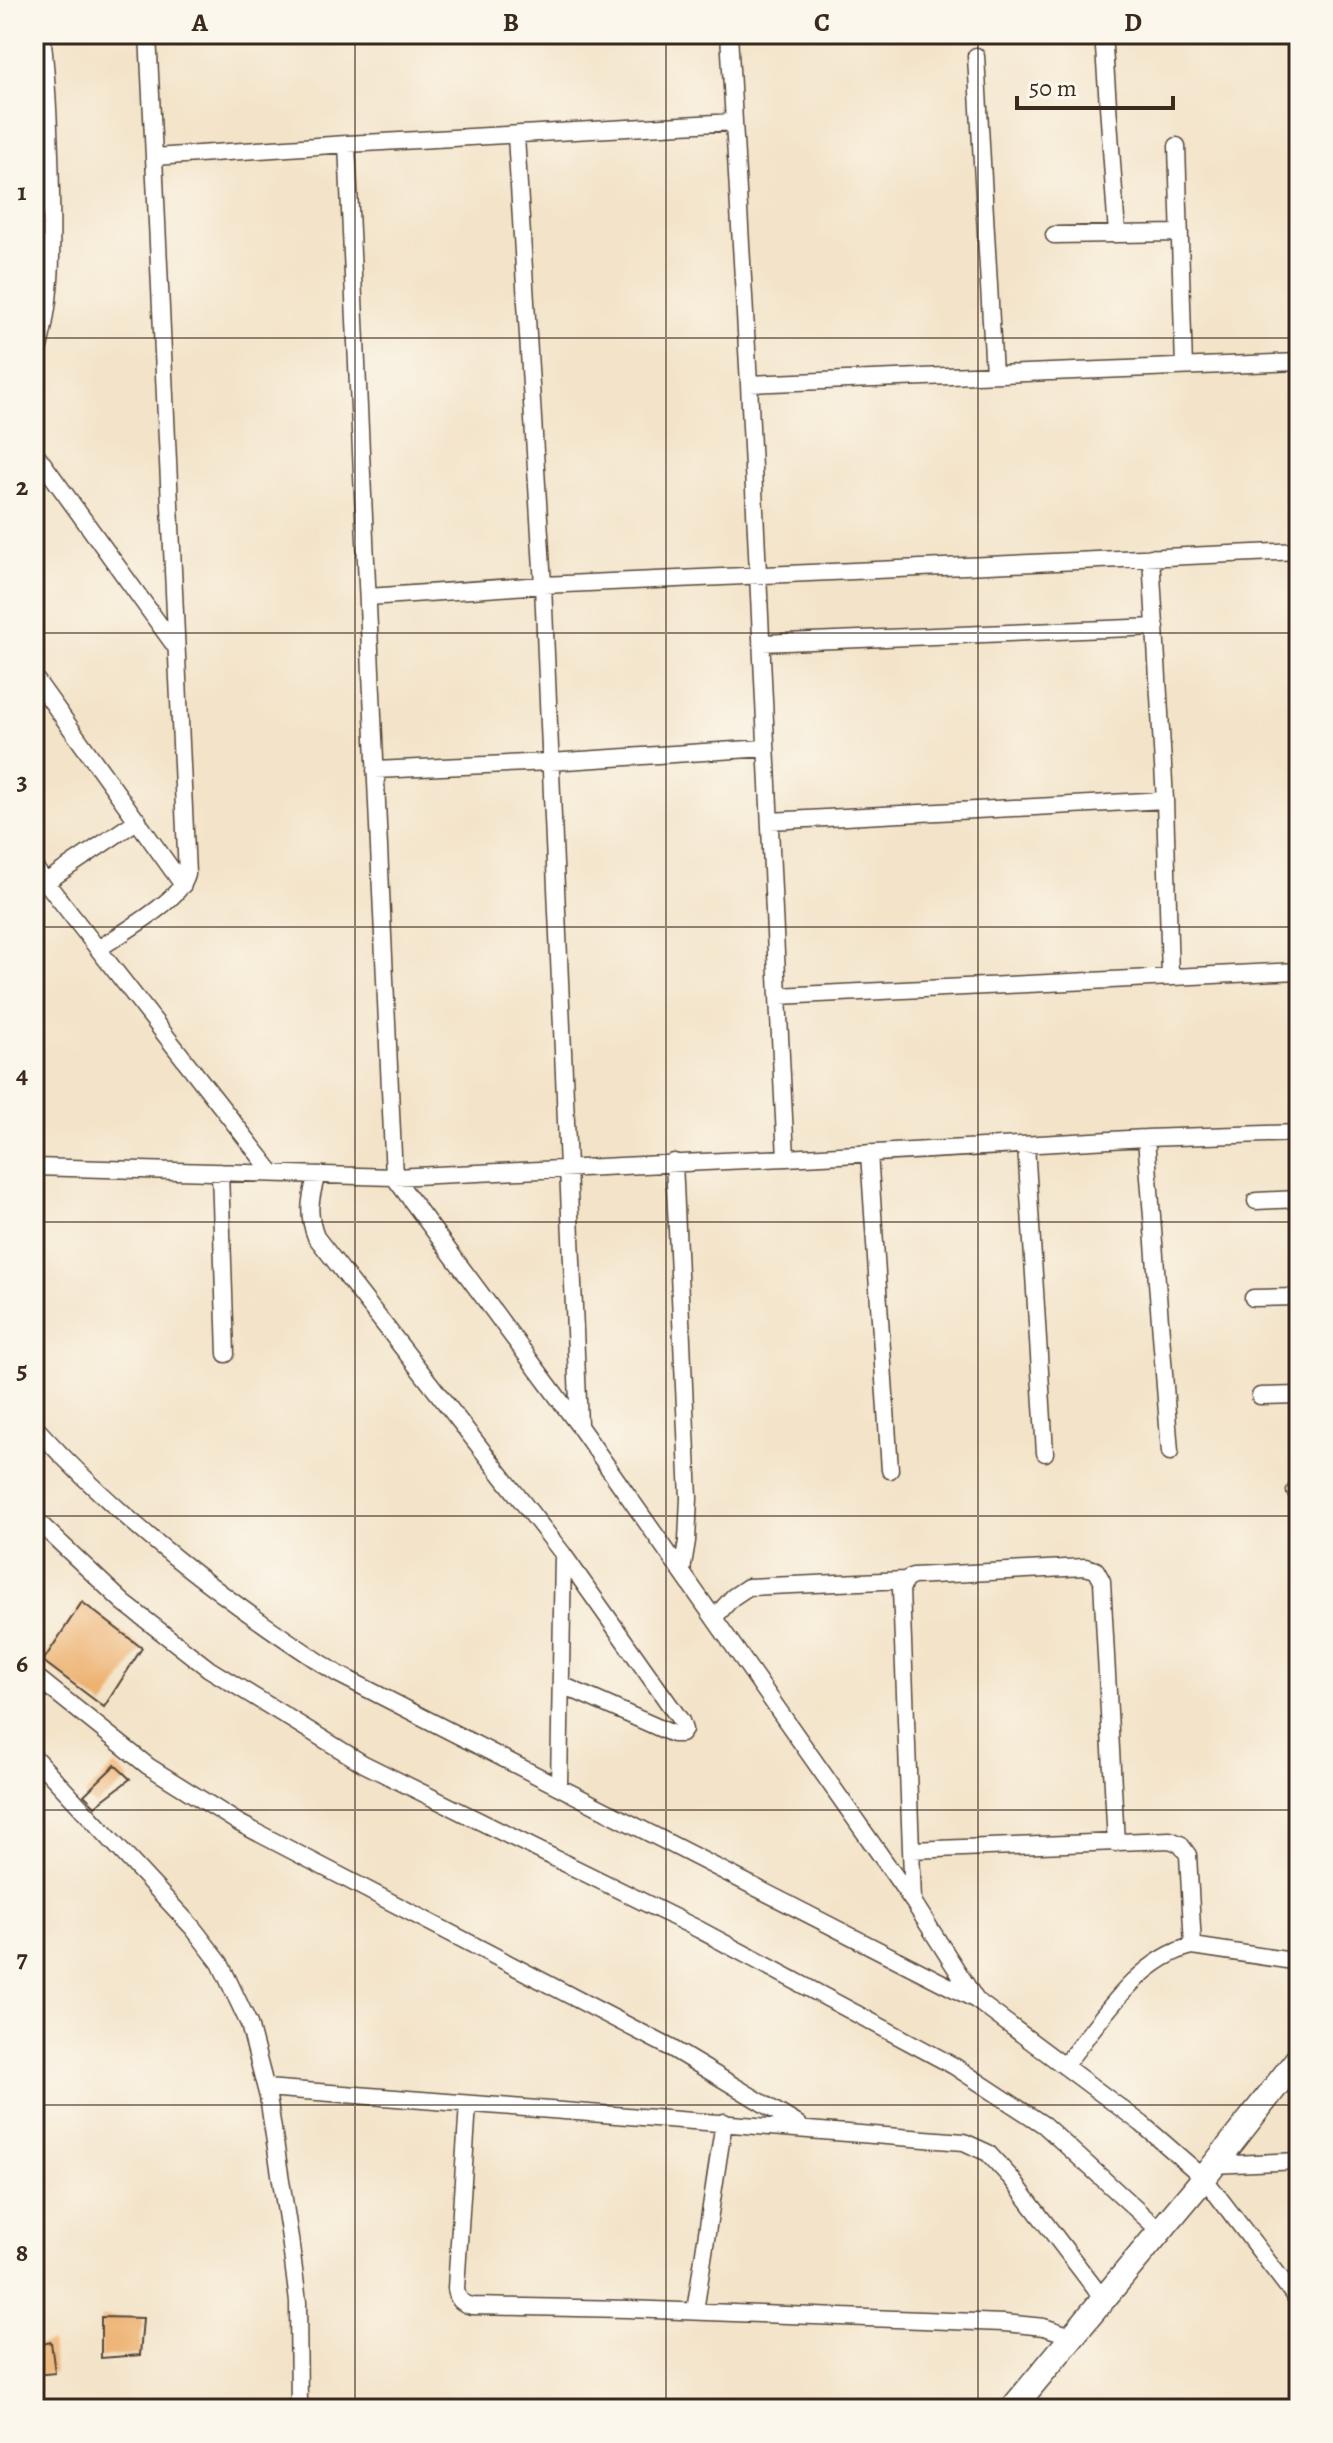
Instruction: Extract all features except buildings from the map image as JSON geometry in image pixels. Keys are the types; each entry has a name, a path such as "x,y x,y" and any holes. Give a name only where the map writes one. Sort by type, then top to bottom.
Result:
{"street":[{"path":"34,364 47,321 52,262 50,134 42,34"},
{"path":"98,949 174,895 187,874 148,34"},
{"path":"729,34 786,1158"},
{"path":"1103,34 1117,234"},
{"path":"1170,35 1179,34"},
{"path":"976,56 994,374"},
{"path":"154,157 734,122"},
{"path":"516,136 543,585 579,1426"},
{"path":"347,144 394,1177 579,1426 682,1571 914,1903 976,2000"},
{"path":"1177,146 1184,367"},
{"path":"1054,235 1180,233"},
{"path":"749,384 1299,362"},
{"path":"34,451 176,647"},
{"path":"368,597 543,585 1299,551"},
{"path":"1151,557 1165,800 1170,977"},
{"path":"761,643 1156,627"},
{"path":"34,677 183,885"},
{"path":"375,770 766,748"},
{"path":"770,821 1165,800"},
{"path":"46,882 138,820"},
{"path":"34,867 273,1173"},
{"path":"778,996 1299,971"},
{"path":"34,1167 394,1177 1146,1138 1299,1133"},
{"path":"1146,1138 1170,1452"},
{"path":"1026,1145 1045,1453"},
{"path":"869,1153 890,1470"},
{"path":"674,1162 689,1498 682,1571"},
{"path":"220,1172 226,1354"},
{"path":"316,1177 308,1206 316,1237 563,1554 681,1721 683,1733 673,1734 562,1685"},
{"path":"1256,1201 1299,1199"},
{"path":"1253,1298 1299,1297"},
{"path":"1260,1396 1299,1395"},
{"path":"37,1434 178,1559 294,1646 338,1674 976,2000 1208,2172 1299,2302"},
{"path":"34,1518 124,1603 209,1669 364,1764 700,1930 954,2066 1044,2125 1171,2217"},
{"path":"559,1785 563,1554"},
{"path":"714,1618 733,1597 748,1587 1085,1567 1096,1570 1102,1581 1116,1843"},
{"path":"905,1580 901,1590 914,1903"},
{"path":"34,1675 148,1766 239,1823 671,2048 804,2128"},
{"path":"34,1757 193,1928 220,1963 249,2024 266,2088 298,2302 299,2409"},
{"path":"911,1850 1170,1840 1180,1844 1188,1855 1193,1946"},
{"path":"1064,2066 1151,1964 1176,1949 1193,1946 1299,1962"},
{"path":"1012,2409 1299,2057"},
{"path":"266,2088 964,2142 988,2153 1011,2178 1103,2299"},
{"path":"468,2104 456,2288 456,2296 464,2304 1004,2323 1044,2327 1072,2336"},
{"path":"695,2311 724,2122"},
{"path":"1208,2172 1299,2161"}]}
